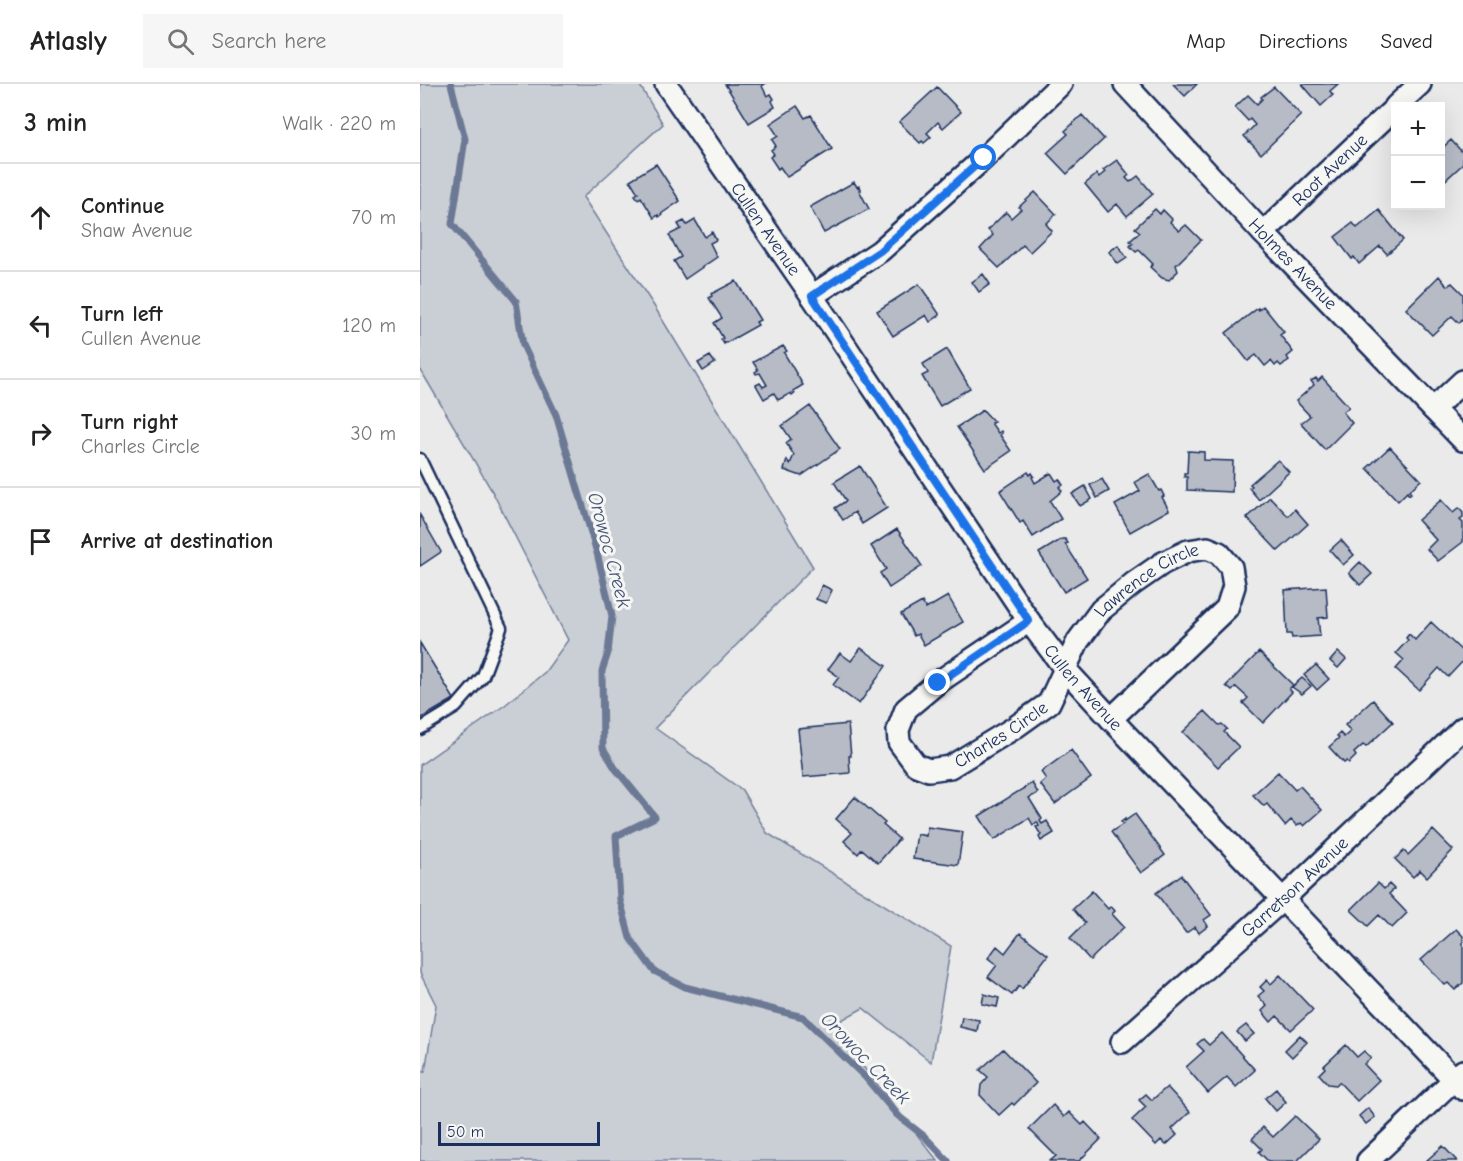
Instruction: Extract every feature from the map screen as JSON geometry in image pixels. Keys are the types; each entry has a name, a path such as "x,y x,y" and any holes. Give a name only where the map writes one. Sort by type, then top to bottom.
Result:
{"street":[{"name":"Cullen Avenue","path":"666,84 812,296 1029,621 1065,669 1282,900 1460,1080"},
{"path":"812,296 880,251 984,158 1061,84"},
{"name":"Holmes Avenue","path":"1125,84 1263,232 1463,440"},
{"name":"Root Avenue","path":"1401,102 1420,84"},
{"name":"Root Avenue","path":"1263,232 1391,112"},
{"path":"1433,409 1463,381"},
{"name":"Lawrence Circle","path":"1065,669 1078,641 1101,610 1134,583 1163,563 1188,551 1207,548 1219,553 1231,567 1234,586 1227,608 1111,719"},
{"name":"Charles Circle","path":"1029,621 938,683 906,709 898,730 899,742 916,765 929,770 950,767 1014,728 1049,703 1065,669"},
{"name":"Garretson Avenue","path":"1122,1042 1282,900 1463,728"},
{"path":"1368,1161 1460,1080"}],"lane":[{"path":"420,459 501,628 483,676 456,707 420,729"}],"shaded area":[{"path":"420,84 639,84 663,124 583,197 654,306 813,567 655,728 742,790 767,833 951,946 931,1062 863,1008 831,1026 938,1161 420,1161 420,1072 425,1071 436,1005 420,973 420,765 505,705 545,672 568,640 492,491 420,369"}],"building":[{"path":"725,84 765,84 762,86 767,96 771,94 775,107 749,123"},
{"path":"1173,84 1197,84 1185,96"},
{"path":"1302,84 1338,84 1330,91 1333,95 1321,106"},
{"path":"937,87 961,112 943,128 938,122 927,133 931,137 924,143 922,141 920,143 899,122"},
{"path":"1274,87 1301,115 1261,154 1244,136 1255,125 1235,107 1248,95 1257,104 1262,99 1261,97"},
{"path":"797,106 805,118 811,115 832,149 787,177 770,157 774,154 771,150 776,146 772,140 778,136 770,124"},
{"path":"1082,115 1104,139 1067,174 1047,153 1068,134 1065,131"},
{"path":"1451,140 1463,153 1463,164 1445,180 1445,156 1445,145"},
{"path":"1117,160 1129,175 1126,178 1130,182 1138,176 1153,194 1127,216 1117,204 1108,212 1085,184 1097,174 1099,177 1105,172 1103,170"},
{"path":"656,164 680,201 659,217 658,215 654,218 641,197 638,199 635,195 638,193 630,180"},
{"path":"854,182 857,187 859,186 869,209 824,233 810,207"},
{"path":"1035,192 1056,214 1046,224 1052,231 1030,252 1023,245 999,268 980,249 993,235 988,230 1006,212 1011,218"},
{"path":"1155,209 1160,214 1163,210 1179,231 1186,225 1201,240 1176,265 1178,271 1169,280 1162,278 1150,267 1153,264 1139,250 1136,252 1130,246 1133,243 1130,241 1140,232 1135,228"},
{"path":"1379,210 1403,240 1387,254 1380,246 1359,264 1354,257 1352,259 1335,237 1353,223 1357,228"},
{"path":"695,220 705,237 712,232 716,240 710,243 717,257 685,279 674,261 681,257 669,235 681,229 678,224 684,221 687,225"},
{"path":"1118,245 1127,258 1118,264 1109,252"},
{"path":"983,274 990,284 979,292 972,282"},
{"path":"1439,276 1447,286 1452,283 1463,294 1463,318 1459,323 1452,316 1432,335 1406,309"},
{"path":"736,281 760,320 756,322 758,325 724,344 714,323 722,318 709,298 711,294"},
{"path":"919,284 940,315 930,322 926,315 893,336 877,311"},
{"path":"1263,306 1284,332 1280,335 1293,352 1287,357 1289,360 1281,366 1278,363 1275,366 1271,361 1265,366 1256,355 1248,361 1226,333"},
{"path":"783,346 787,351 784,353 803,385 793,391 795,393 792,395 791,393 778,400 774,393 764,399 756,385 760,383 763,387 767,385 760,373 756,374 758,370 753,362"},
{"path":"947,349 970,388 940,406 922,376 928,373 923,364"},
{"path":"710,356 715,363 703,371 698,363"},
{"path":"1322,377 1349,407 1343,412 1352,423 1325,450 1301,423 1310,416 1296,401 1314,385 1311,381 1316,378 1318,381"},
{"path":"810,406 840,449 801,476 784,470 787,460 790,464 794,455 786,443 791,439 782,426"},
{"path":"983,410 994,422 991,423 998,433 1001,431 1000,435 1011,451 985,469 957,427"},
{"path":"1390,447 1421,480 1409,491 1411,493 1409,495 1407,492 1398,501 1367,468"},
{"path":"1188,451 1204,452 1204,460 1233,461 1232,492 1187,490 1187,477 1184,477 1184,473 1187,473"},
{"path":"1278,460 1289,472 1259,500 1249,488 1252,486 1250,484"},
{"path":"860,466 887,508 862,524 855,512 843,520 835,508 846,501 834,482"},
{"path":"1028,472 1034,476 1032,477 1035,483 1051,473 1056,481 1059,479 1063,485 1059,487 1062,491 1050,501 1061,519 1033,537 1023,521 1020,523 1000,491"},
{"path":"1149,474 1159,491 1161,490 1169,510 1130,532 1115,505 1140,491 1135,482"},
{"path":"1102,479 1109,491 1097,498 1090,485"},
{"path":"1085,486 1092,499 1080,506 1072,494"},
{"path":"1270,497 1288,516 1295,509 1308,524 1278,551 1247,518"},
{"path":"1441,500 1453,513 1459,508 1463,513 1463,518 1460,520 1463,523 1463,542 1438,561 1427,549 1436,540 1418,520"},
{"path":"420,515 441,552 420,566"},
{"path":"897,529 922,566 889,588 880,573 886,569 871,546"},
{"path":"1062,539 1068,543 1065,544 1087,578 1064,592 1039,553"},
{"path":"1341,540 1354,555 1343,565 1330,550"},
{"path":"1360,562 1372,574 1360,585 1349,573"},
{"path":"822,585 832,590 826,603 816,599"},
{"path":"1326,587 1328,617 1318,618 1320,636 1292,638 1291,634 1287,634 1285,590"},
{"path":"948,596 963,622 924,645 918,634 914,636 901,614 922,602 926,609"},
{"path":"1431,622 1463,652 1463,661 1448,677 1439,668 1419,690 1396,669 1404,660 1396,653 1408,640 1406,638 1409,634 1415,640"},
{"path":"420,643 454,699 420,719"},
{"path":"861,648 886,666 859,704 833,685 839,677 828,669 840,653 851,661"},
{"path":"1259,652 1293,685 1289,689 1292,692 1263,723 1243,703 1248,698 1236,687 1232,691 1226,686"},
{"path":"1338,652 1346,659 1338,668 1330,661"},
{"path":"1316,665 1329,679 1317,690 1304,675"},
{"path":"1302,678 1311,686 1302,694 1292,687"},
{"path":"1373,700 1393,722 1366,747 1363,745 1354,753 1356,756 1349,763 1347,761 1344,763 1329,747 1339,738 1337,736 1340,733 1344,737 1351,731 1345,725"},
{"path":"1205,711 1219,725 1222,724 1227,729 1224,732 1239,747 1218,767 1183,732"},
{"path":"848,724 850,773 803,777 798,729"},
{"path":"1071,750 1091,778 1055,804 1040,784 1046,779 1041,772"},
{"path":"1278,772 1295,790 1300,786 1322,810 1304,826 1301,823 1297,826 1291,820 1285,826 1267,804 1264,806 1253,795"},
{"path":"1032,783 1038,793 1029,798 1042,819 1040,821 1042,824 1047,821 1054,833 1041,841 1039,837 1041,835 1036,827 1039,826 1037,822 1033,825 1029,818 994,840 979,816"},
{"path":"855,797 885,823 883,825 899,839 878,863 862,849 858,854 844,841 852,833 836,819"},
{"path":"1135,814 1165,855 1141,873 1111,832 1123,824 1121,822 1125,819 1125,821"},
{"path":"927,827 963,832 958,865 913,859 917,834 926,836"},
{"path":"1433,830 1453,850 1427,877 1420,870 1413,877 1395,859 1404,851 1408,855"},
{"path":"1181,875 1211,915 1204,920 1208,926 1199,933 1195,927 1186,933 1156,893"},
{"path":"1378,883 1384,889 1389,884 1394,889 1389,894 1407,913 1392,928 1379,915 1368,926 1351,910"},
{"path":"1092,891 1108,909 1111,906 1115,911 1112,914 1124,927 1090,960 1070,938 1085,923 1073,909"},
{"path":"1456,929 1463,936 1463,983 1455,990 1448,983 1445,985 1421,960"},
{"path":"1020,933 1048,955 1022,989 1019,986 1012,995 988,977 997,965 988,958 997,946 1005,953"},
{"path":"1280,975 1313,1010 1291,1030 1277,1016 1271,1022 1262,1011 1267,1006 1258,996 1264,991 1260,987 1267,980 1271,984"},
{"path":"984,994 999,998 997,1007 982,1004"},
{"path":"962,1017 979,1020 977,1031 960,1027"},
{"path":"1246,1025 1254,1034 1245,1041 1237,1032"},
{"path":"1222,1033 1255,1070 1236,1087 1227,1077 1208,1093 1186,1067 1204,1051 1197,1044 1203,1039 1209,1045"},
{"path":"1300,1035 1307,1042 1292,1057 1285,1050"},
{"path":"1346,1045 1357,1057 1364,1051 1371,1058 1364,1064 1379,1080 1357,1101 1339,1082 1336,1085 1328,1084 1319,1074"},
{"path":"1003,1049 1036,1083 1014,1105 1012,1103 999,1115 980,1095 981,1085 988,1077 980,1070"},
{"path":"1167,1087 1190,1112 1172,1129 1177,1135 1166,1145 1161,1140 1156,1145 1132,1120 1146,1107 1139,1100 1146,1094 1152,1100"},
{"path":"1276,1089 1286,1102 1276,1111 1265,1098"},
{"path":"1053,1105 1064,1117 1069,1112 1082,1125 1085,1122 1101,1139 1079,1161 1050,1161 1056,1156 1029,1129"},
{"path":"1368,1108 1375,1117 1366,1124 1359,1116"},
{"path":"1295,1116 1319,1139 1297,1161 1268,1161 1259,1152 1262,1149 1252,1139 1263,1127 1273,1137"},
{"path":"1443,1146 1457,1161 1426,1161"}],"waterway":[{"name":"Orowoc Creek","path":"451,84 465,139 452,224 516,301 523,345 556,415 597,553 612,616 608,653 602,671 603,748 615,768 655,817 616,836 620,900 630,938 654,971 685,987 803,1017 865,1077 897,1115 924,1136 948,1161"}],"route":[{"path":"938,683 1029,621 812,296 880,251 984,158"}]}
